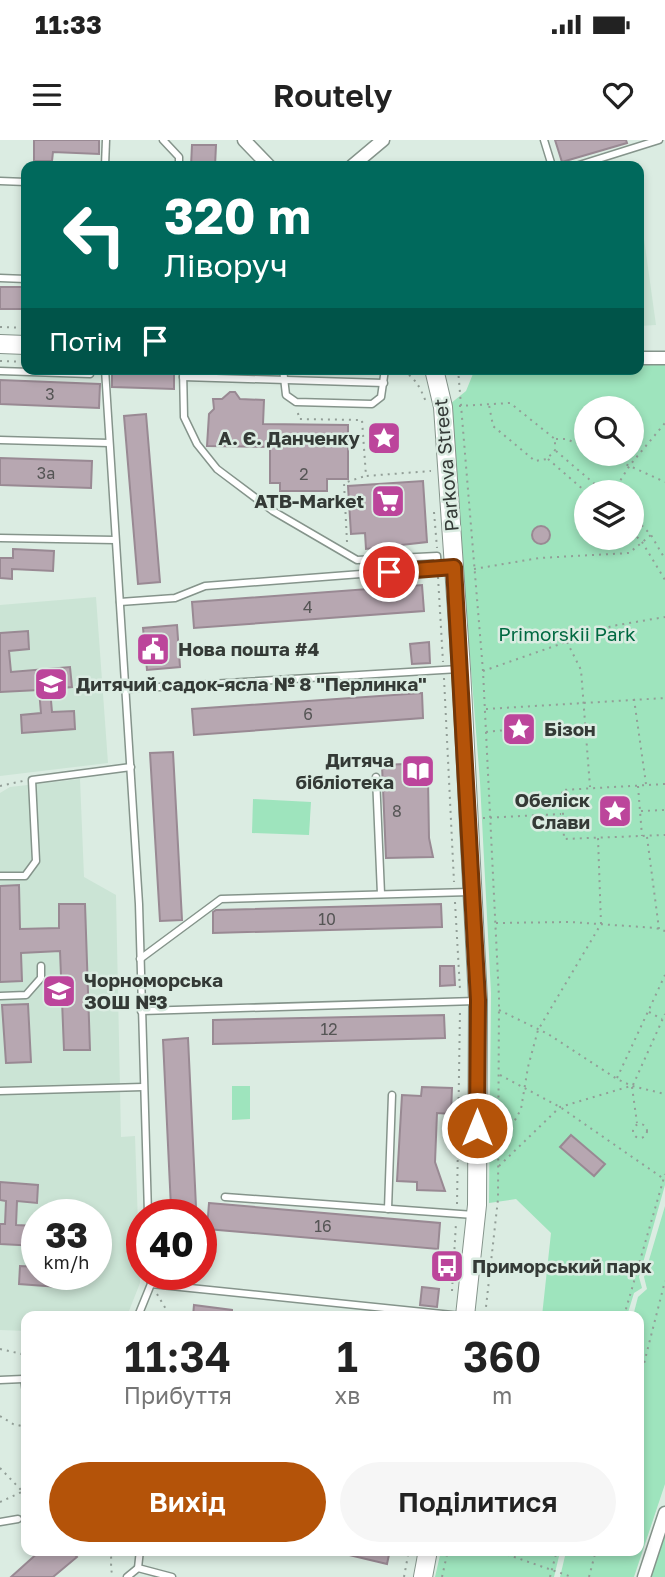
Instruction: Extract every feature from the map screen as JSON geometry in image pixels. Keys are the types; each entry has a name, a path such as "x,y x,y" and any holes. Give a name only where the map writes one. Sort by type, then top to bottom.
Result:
{"street":[{"path":"244,140 264,161"},
{"path":"358,161 383,140"},
{"path":"0,344 21,345"},
{"path":"644,358 665,358"},
{"name":"Parkova Street","path":"435,375 443,407 446,568 469,1001 476,1215 466,1311"},
{"path":"645,1577 665,1513"},
{"path":"423,1577 427,1556"}],"lane":[{"path":"105,161 106,140"},
{"path":"163,140 179,157 179,161"},
{"path":"544,140 550,161"},
{"path":"592,161 659,140"},
{"path":"0,181 21,182"},
{"path":"0,278 21,279"},
{"path":"0,371 21,372"},
{"path":"105,375 131,767 147,1199"},
{"path":"183,375 184,417 192,436 209,462 273,511 348,556 367,561 437,556 446,568"},
{"path":"202,375 240,379 384,383"},
{"path":"283,375 286,395 296,402 372,404 382,397 385,375"},
{"path":"0,440 109,443"},
{"path":"0,538 115,540"},
{"path":"120,602 174,598 205,586 446,568"},
{"path":"125,689 452,669"},
{"path":"0,876 25,876 36,861 32,780 131,767"},
{"path":"376,777 381,894"},
{"path":"140,959 221,899 463,892"},
{"path":"0,996 26,995 41,978 41,966"},
{"path":"141,1011 469,1001"},
{"path":"0,1091 143,1087"},
{"path":"388,1209 392,1095"},
{"path":"225,1197 476,1215"},
{"path":"140,1311 149,1290"},
{"path":"210,1290 416,1311"},
{"path":"0,1380 21,1378"},
{"path":"0,1522 18,1519"},
{"path":"127,1577 138,1568 139,1556"},
{"path":"138,1568 172,1577"}],"path":[{"path":"0,327 21,328"},
{"path":"0,361 21,362"},
{"path":"409,375 419,385 428,407"},
{"path":"458,375 485,709 499,1010 495,1236 486,1311"},
{"path":"296,402 299,419 362,420 366,476"},
{"path":"453,406 510,403 555,439 574,442"},
{"path":"489,405 493,426 535,461 547,458 555,450 555,439"},
{"path":"644,448 665,423"},
{"path":"555,450 590,480"},
{"path":"547,458 574,482"},
{"path":"632,466 665,482"},
{"path":"348,556 344,483 366,476 432,471"},
{"path":"434,508 437,556"},
{"path":"644,528 665,559"},
{"path":"644,540 651,535"},
{"path":"644,545 665,580"},
{"path":"473,569 539,558 629,553 633,550"},
{"path":"660,551 665,550"},
{"path":"446,568 469,1001 452,1290"},
{"path":"482,671 612,626 665,617"},
{"path":"567,642 581,670 590,788"},
{"path":"485,709 665,698"},
{"path":"634,699 646,785"},
{"path":"486,732 516,729"},
{"path":"0,786 32,780"},
{"path":"665,784 562,790 564,839 665,835"},
{"path":"638,785 642,836"},
{"path":"640,811 665,810"},
{"path":"460,819 563,814"},
{"path":"647,836 659,929"},
{"path":"498,1136 514,1122 521,1109 538,1030 601,923 598,838"},
{"path":"496,923 601,923 665,931"},
{"path":"617,1079 665,975"},
{"path":"499,1010 538,1030 617,1079 632,1086 665,1094"},
{"path":"648,1012 663,1020"},
{"path":"637,1124 632,1086 665,1014"},
{"path":"499,1075 560,1107 664,1179"},
{"path":"498,1166 560,1107 632,1086"},
{"path":"625,1311 665,1174"},
{"path":"644,1363 665,1280"},
{"path":"155,1290 167,1311"},
{"path":"0,1349 21,1354"},
{"path":"0,1416 21,1426"},
{"path":"0,1468 21,1488"},
{"path":"0,1502 21,1492"},
{"path":"111,1556 111,1573 114,1577"},
{"path":"404,1577 408,1556"},
{"path":"442,1577 447,1556"},
{"path":"510,1556 572,1577"},
{"path":"550,1577 555,1556"},
{"path":"589,1577 594,1556"}],"shaded area":[{"path":"644,239 656,325 644,326"},
{"name":"Дитячий садок-ясла № 8 \"Перлинка\"","path":"96,597 108,763 0,776 0,605"},
{"name":"Чорноморська ЗОШ №3","path":"80,779 84,877 116,895 121,1137 135,1136 137,1199 126,1199 126,1290 137,1290 129,1311 21,1311 21,1331 0,1330 0,793 10,787"}],"green space":[{"name":"Primorskii Park","path":"644,359 665,359 665,1185 639,1277 642,1288 634,1293 629,1311 543,1311 551,1233 516,1199 489,1203 491,993 480,782 450,404 466,391 473,375 644,375"},
{"path":"253,799 311,802 309,835 252,833"},
{"path":"232,1086 250,1086 250,1119 232,1120"},
{"path":"665,1206 665,1484 644,1547 644,1311 634,1311 638,1297 647,1289 644,1277"},
{"path":"665,1524 665,1577 648,1577"},
{"path":"440,1556 559,1556 554,1577 435,1577"},
{"path":"565,1556 641,1556 634,1577 560,1577"}],"building":[{"path":"34,140 99,140 99,154 53,152 52,161 34,161"},
{"path":"555,140 626,140 627,143 565,161 562,161"},
{"path":"192,145 216,145 215,161 191,161"},
{"path":"0,287 21,287 21,309 0,309"},
{"path":"112,375 174,375 174,389 112,387"},
{"path":"0,380 100,384 99,408 0,404"},
{"path":"230,392 235,392 240,399 264,400 263,424 348,425 348,479 327,479 327,491 280,491 280,483 270,483 270,447 207,446 209,414 214,409 213,399 222,399"},
{"path":"146,414 160,582 138,584 124,416"},
{"path":"0,458 92,461 91,488 0,485"},
{"path":"423,481 427,542 366,549 365,533 351,534 348,486"},
{"path":"541,526 547,529 550,535 547,541 541,544 535,541 532,535 535,529"},
{"path":"13,549 54,551 53,571 12,569 12,579 0,578 0,558 13,558"},
{"path":"422,585 424,611 194,628 192,602"},
{"path":"177,625 180,667 147,670 143,628"},
{"path":"28,631 29,649 9,651 11,672 70,667 72,687 50,689 52,712 74,711 75,729 22,733 21,715 41,713 39,690 0,692 0,633"},
{"path":"429,642 430,663 412,664 410,644"},
{"path":"422,693 423,718 194,735 192,709"},
{"path":"173,752 182,920 160,921 150,753"},
{"path":"430,763 429,838 433,857 386,858 382,765"},
{"path":"19,885 20,929 59,928 59,904 85,904 90,1050 64,1050 60,951 21,953 22,981 0,982 0,886"},
{"path":"441,904 442,927 213,933 213,912 216,910"},
{"path":"440,966 454,966 455,985 440,986"},
{"path":"28,1004 31,1062 6,1063 2,1005"},
{"path":"444,1015 445,1038 213,1044 213,1020"},
{"path":"188,1038 196,1199 171,1199 163,1040"},
{"path":"422,1087 452,1088 451,1114 437,1113 435,1162 445,1191 417,1190 417,1182 397,1181 402,1095 421,1096"},
{"path":"571,1135 605,1164 594,1176 560,1147"},
{"path":"0,1182 38,1185 37,1199 17,1201 16,1225 21,1225 21,1245 0,1244 0,1224 5,1224 6,1201 0,1200"},
{"path":"217,1204 440,1223 438,1249 217,1230"},
{"path":"422,1287 439,1289 437,1307 420,1305"},
{"path":"194,1305 232,1310 232,1311 193,1311"},
{"path":"34,1556 77,1557 53,1577 11,1577"},
{"path":"353,1556 389,1556 387,1564"}],"place":[{"name":"А. Є. Данченку","path":"384,438"},
{"name":"ATB-Market","path":"388,501"},
{"name":"Нова пошта #4","path":"153,649"},
{"name":"Дитячий садок-ясла № 8 \"Перлинка\"","path":"51,684"},
{"name":"Бізон","path":"519,729"},
{"name":"Дитяча бібліотека","path":"418,771"},
{"name":"Обеліск Cлави","path":"615,811"},
{"name":"Чорноморська ЗОШ №3","path":"59,991"},
{"name":"Приморський парк","path":"447,1266"}],"route":[{"path":"389,572 454,567 478,1000 477,1128"}]}
